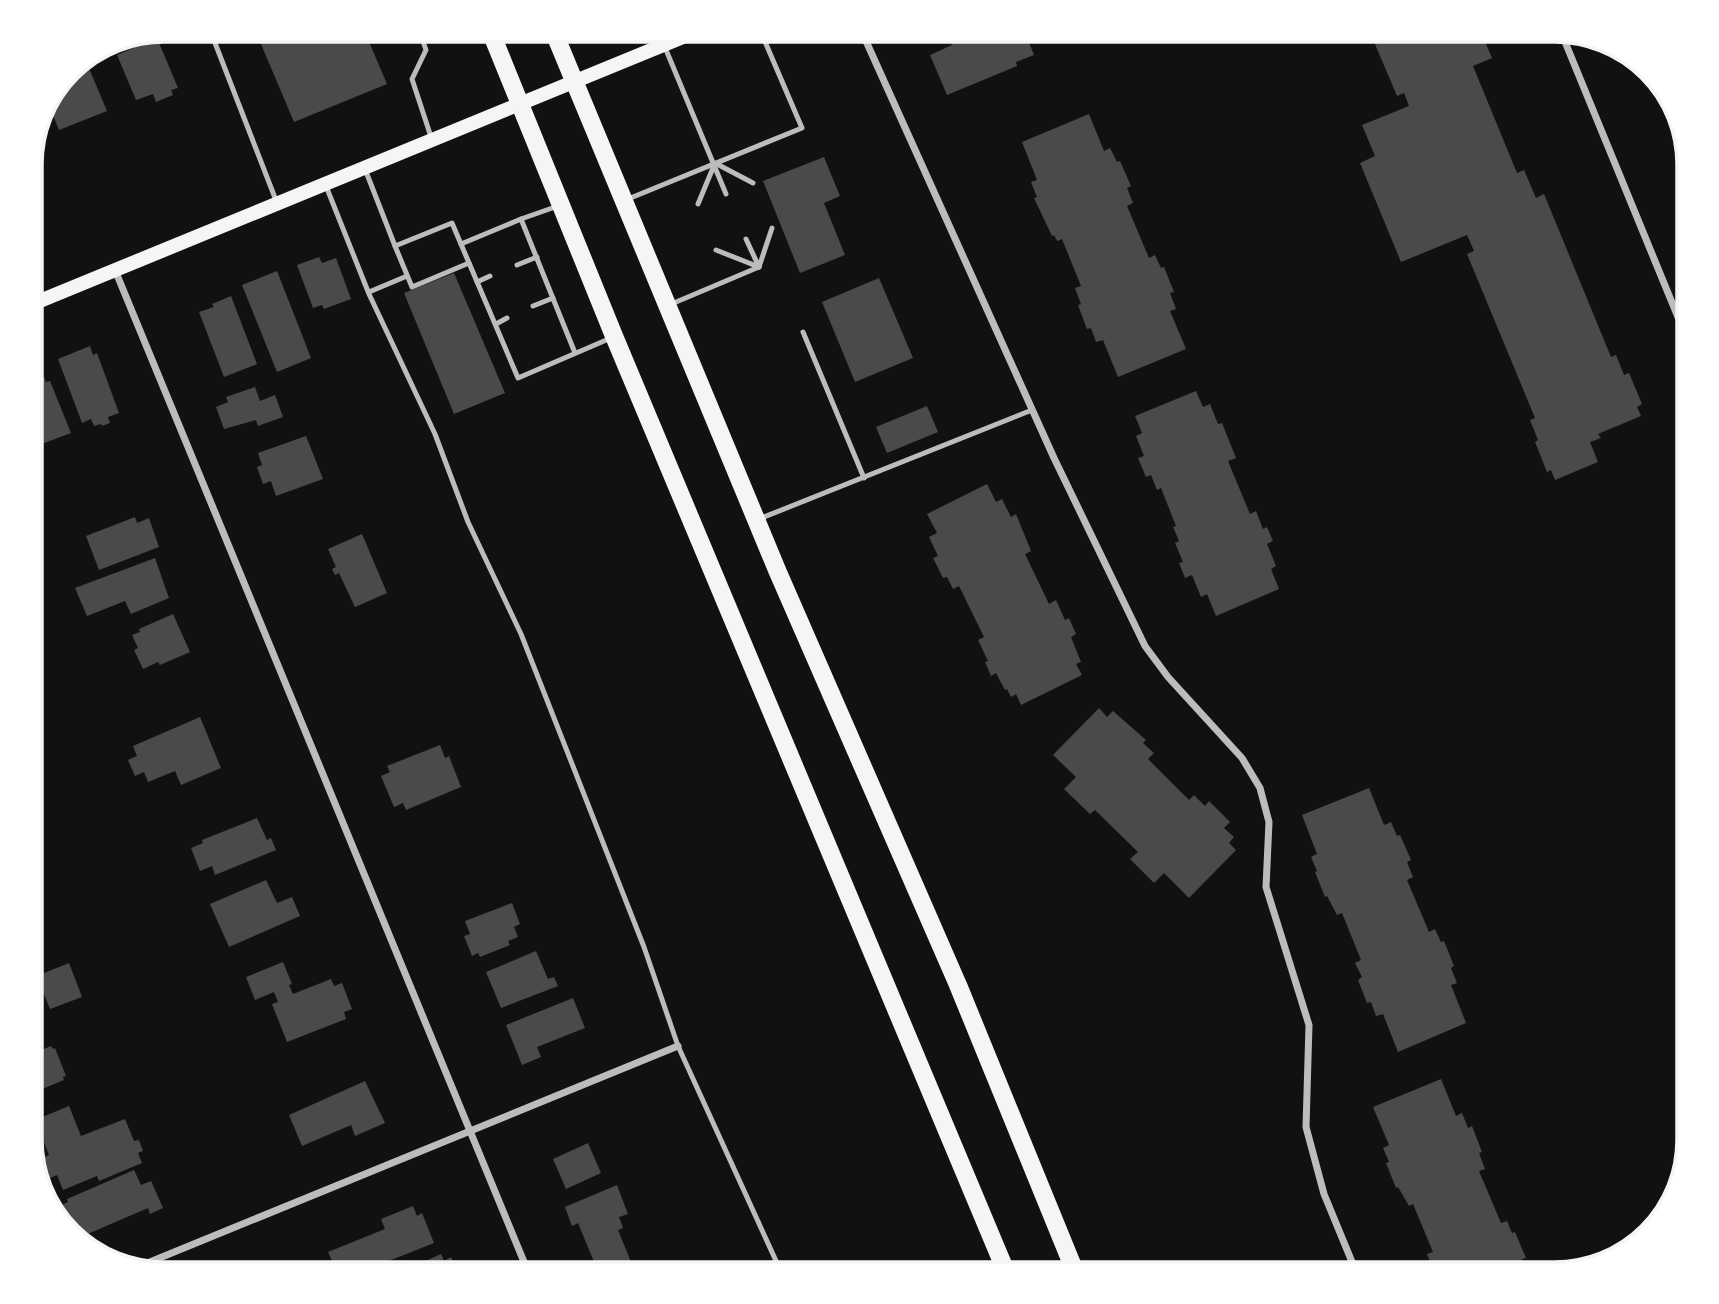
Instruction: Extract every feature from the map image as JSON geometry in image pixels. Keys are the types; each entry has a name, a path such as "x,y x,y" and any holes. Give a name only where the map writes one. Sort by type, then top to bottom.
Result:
{"main road":[{"path":"495,42 614,337 1002,1262"},
{"path":"558,42 756,521 958,985 1071,1262"},
{"path":"42,300 669,42"}],"street":[{"path":"866,42 1032,410 1145,646 1168,677 1242,758 1260,788 1269,822 1266,887 1309,1025 1306,1127 1324,1194 1352,1262"},
{"path":"1565,43 1677,315"},
{"path":"115,270 524,1262"},
{"path":"152,1261 678,1046"}],"lane":[{"path":"215,42 277,203"},
{"path":"423,42 426,50 412,79 432,140"},
{"path":"623,201 802,128 765,42"},
{"path":"664,44 726,194"},
{"path":"715,163 753,183"},
{"path":"698,204 715,163"},
{"path":"364,167 412,287 469,263"},
{"path":"325,184 369,292 435,434 468,522 521,634 644,947 678,1046 777,1262"},
{"path":"461,244 561,204"},
{"path":"521,219 575,353"},
{"path":"395,246 452,223 518,378 614,337"},
{"path":"666,306 759,267 772,228"},
{"path":"746,239 759,267"},
{"path":"716,250 759,267"},
{"path":"517,265 537,257"},
{"path":"369,292 407,276"},
{"path":"477,282 490,276"},
{"path":"533,306 553,298"},
{"path":"496,324 507,318"},
{"path":"803,332 864,478"},
{"path":"756,521 1032,410"}],"building":[{"path":"159,42 178,88 171,90 173,95 156,102 153,94 136,100 117,55 144,44"},
{"path":"260,42 369,42 387,84 294,122"},
{"path":"951,42 1029,42 1034,55 1016,62 1017,66 947,95 930,55 952,45"},
{"path":"1374,42 1485,42 1492,58 1473,66 1517,173 1524,170 1536,198 1544,194 1611,357 1616,355 1624,375 1629,373 1642,404 1637,407 1641,416 1598,434 1601,438 1590,442 1598,462 1555,480 1551,470 1547,472 1530,420 1535,418 1467,254 1474,251 1467,235 1401,262 1360,163 1375,156 1362,125 1409,106 1404,93 1397,96"},
{"path":"89,68 107,111 59,130 53,115 55,110 67,90"},
{"path":"1089,114 1104,151 1110,148 1117,162 1120,161 1131,186 1127,188 1133,203 1127,206 1149,258 1155,255 1161,268 1164,267 1174,292 1170,293 1176,309 1170,311 1186,349 1118,377 1103,340 1096,342 1091,328 1087,329 1075,288 1081,286 1062,239 1057,241 1054,235 1052,236 1034,198 1037,197 1031,182 1037,180 1022,142"},
{"path":"824,157 840,196 824,203 845,255 800,273 763,181"},
{"path":"319,257 322,263 336,258 351,299 324,309 322,305 313,308 297,265"},
{"path":"277,271 311,358 277,372 242,285"},
{"path":"454,273 505,393 454,414 404,293"},
{"path":"879,278 913,358 855,382 822,302"},
{"path":"231,296 257,364 224,377 199,312 214,307 212,304"},
{"path":"90,346 93,355 97,353 119,413 108,417 110,423 102,426 94,426 91,419 82,423 58,359"},
{"path":"42,372 46,382 50,381 71,433 42,444"},
{"path":"255,387 260,401 275,395 283,417 258,426 256,420 224,429 216,407 228,402 226,397"},
{"path":"1196,391 1203,407 1210,404 1218,424 1222,423 1236,458 1228,461 1250,514 1256,511 1263,529 1267,527 1273,541 1267,544 1276,566 1271,569 1279,589 1216,616 1207,594 1201,597 1192,575 1185,578 1179,563 1183,562 1175,543 1179,541 1173,527 1176,526 1161,488 1157,490 1151,475 1146,477 1138,458 1144,456 1136,436 1142,433 1135,416"},
{"path":"927,406 938,432 887,453 876,427"},
{"path":"306,436 323,479 276,496 271,481 263,484 257,467 262,465 258,453"},
{"path":"987,484 996,502 1002,499 1011,517 1016,514 1031,551 1025,554 1049,604 1056,600 1065,620 1069,618 1076,634 1071,637 1081,662 1076,664 1082,675 1021,705 1016,694 1011,697 1007,689 1005,690 996,673 991,676 985,662 988,661 978,640 984,637 959,586 953,589 947,577 943,578 933,558 938,556 929,537 937,533 927,514"},
{"path":"135,517 137,523 149,518 159,547 99,570 86,536"},
{"path":"362,534 387,593 355,607 339,573 335,575 332,569 336,567 328,549"},
{"path":"155,558 169,598 131,614 125,601 87,616 75,588"},
{"path":"173,614 190,652 143,669 134,650 138,648 132,635 140,632 139,629"},
{"path":"1099,708 1107,717 1113,711 1146,740 1143,743 1154,753 1148,759 1189,800 1194,795 1205,806 1209,801 1230,822 1224,828 1234,837 1229,843 1236,850 1189,898 1164,873 1154,883 1130,859 1138,852 1095,810 1090,814 1064,789 1076,777 1053,755"},
{"path":"200,717 221,768 181,785 175,771 148,782 144,772 135,776 128,760 137,756 133,746"},
{"path":"440,745 445,758 449,756 461,787 406,810 403,803 394,807 381,776 390,772 387,766"},
{"path":"1369,788 1384,825 1391,822 1411,860 1407,862 1413,877 1407,880 1429,932 1435,929 1441,942 1444,941 1454,966 1451,968 1457,983 1451,985 1466,1023 1398,1052 1383,1014 1376,1016 1371,1002 1367,1003 1358,980 1362,977 1355,963 1361,960 1342,913 1337,915 1327,896 1325,897 1311,857 1317,854 1302,815"},
{"path":"257,818 267,840 271,838 276,850 215,875 212,866 200,871 191,848 203,843 202,840"},
{"path":"266,880 277,903 292,897 300,916 229,947 210,904"},
{"path":"512,903 520,924 514,927 518,937 508,941 510,945 480,957 478,953 472,956 464,936 470,934 465,921"},
{"path":"536,951 548,979 554,977 558,986 501,1008 486,972"},
{"path":"283,962 293,994 331,979 334,986 342,983 352,1009 344,1012 346,1019 287,1042 272,1004 278,1002 274,992 255,1000 246,977"},
{"path":"69,963 82,997 50,1009 42,989 42,968 44,973"},
{"path":"573,998 585,1028 537,1047 541,1057 522,1065 506,1025"},
{"path":"51,1046 55,1048 66,1076 63,1077 64,1080 42,1089 42,1050"},
{"path":"1441,1079 1456,1116 1462,1113 1468,1128 1472,1126 1485,1169 1479,1171 1501,1223 1507,1221 1512,1233 1515,1232 1526,1258 1522,1259 1523,1262 1430,1262 1427,1254 1433,1252 1413,1204 1409,1206 1398,1187 1396,1188 1386,1163 1389,1162 1383,1148 1389,1145 1373,1107"},
{"path":"365,1081 385,1123 355,1136 351,1125 302,1146 289,1115"},
{"path":"69,1106 81,1136 125,1119 134,1141 139,1140 143,1151 138,1153 142,1163 99,1181 97,1176 63,1190 57,1175 48,1179 46,1172 44,1157 49,1155 42,1138 42,1117"},
{"path":"588,1143 601,1173 566,1189 553,1159"},
{"path":"134,1170 141,1185 151,1181 163,1208 150,1214 148,1208 87,1234 61,1205 68,1202 67,1199"},
{"path":"617,1185 628,1214 619,1217 623,1228 618,1230 631,1262 594,1262 578,1223 572,1226 565,1207"},
{"path":"413,1206 417,1216 422,1213 434,1243 386,1262 333,1262 328,1252 385,1229 381,1219"},
{"path":"441,1254 444,1261 451,1257 454,1262 423,1262"}]}
